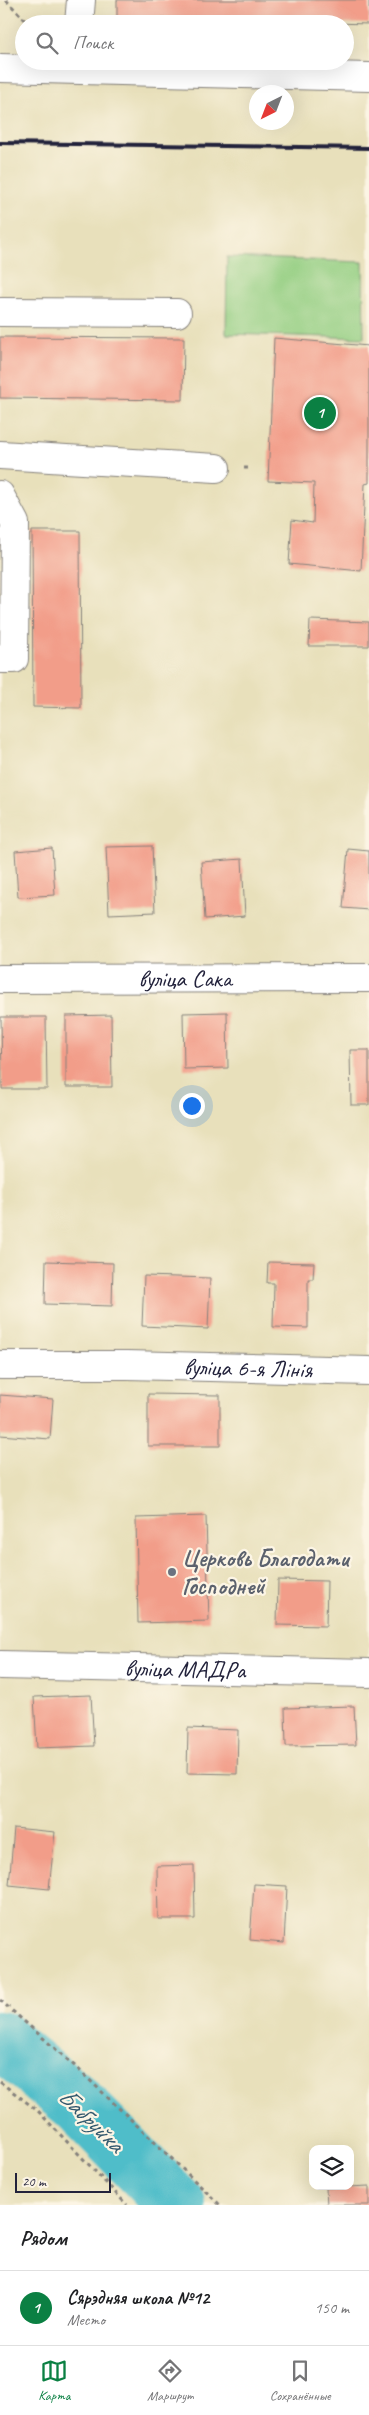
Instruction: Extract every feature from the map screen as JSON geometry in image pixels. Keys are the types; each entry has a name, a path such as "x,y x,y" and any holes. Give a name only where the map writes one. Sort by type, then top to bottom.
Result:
{"street":[{"path":"80,15 81,0"},
{"path":"0,68 15,67"},
{"path":"198,70 369,77"},
{"path":"0,312 177,313"},
{"path":"0,455 216,468"},
{"path":"0,495 15,523 14,659 0,659"},
{"name":"вуліца Сака","path":"0,979 369,978"},
{"name":"вуліца 6-я Лінія","path":"0,1366 127,1365 369,1371"},
{"name":"вуліца МАДРа","path":"0,1665 369,1673"}],"path":[{"path":"6,0 20,15"},
{"path":"0,2000 77,2068 220,2205"},
{"path":"0,2082 38,2112 127,2205"}],"green space":[{"path":"227,257 363,262 364,338 226,334"}],"building":[{"path":"117,0 369,0 369,24 354,24 354,15 117,15"},
{"path":"0,337 184,338 183,400 0,398"},
{"path":"274,338 369,346 369,483 365,484 361,571 289,564 292,520 313,523 314,483 268,481"},
{"path":"32,531 80,531 81,708 33,707"},
{"path":"310,620 369,622 369,646 309,646"},
{"path":"152,846 155,912 109,914 106,847"},
{"path":"52,848 55,895 18,897 15,851"},
{"path":"348,849 369,851 369,910 343,908"},
{"path":"242,859 245,916 205,919 201,862"},
{"path":"227,1012 228,1068 184,1069 183,1013"},
{"path":"111,1015 112,1087 66,1087 66,1016"},
{"path":"1,1017 46,1017 47,1089 2,1089"},
{"path":"350,1050 369,1050 369,1105 351,1105"},
{"path":"46,1261 113,1263 112,1306 45,1304"},
{"path":"268,1262 314,1263 313,1279 308,1279 308,1328 273,1327 274,1283 267,1283"},
{"path":"144,1276 210,1278 208,1329 142,1326"},
{"path":"148,1394 220,1395 220,1446 148,1446"},
{"path":"0,1395 53,1399 50,1439 0,1435"},
{"path":"206,1516 209,1621 138,1623 136,1518"},
{"path":"278,1580 327,1581 326,1626 277,1625"},
{"path":"91,1695 94,1746 37,1748 34,1697"},
{"path":"354,1706 356,1745 286,1746 285,1708"},
{"path":"188,1728 238,1730 237,1774 187,1773"},
{"path":"14,1828 55,1832 49,1889 9,1885"},
{"path":"194,1865 195,1919 158,1919 157,1866"},
{"path":"254,1884 287,1886 284,1943 250,1940"},
{"path":"369,2186 369,2205 327,2205 326,2190 354,2190 354,2187"}],"waterway":[{"name":"Бабруйка","path":"0,2040 77,2103 177,2205"}],"railway":[{"path":"0,143 369,148"}],"place":[{"name":"Сярэдняя школа №12","path":"320,413"},
{"name":"Церковь Благодати Господней","path":"172,1572"}]}
